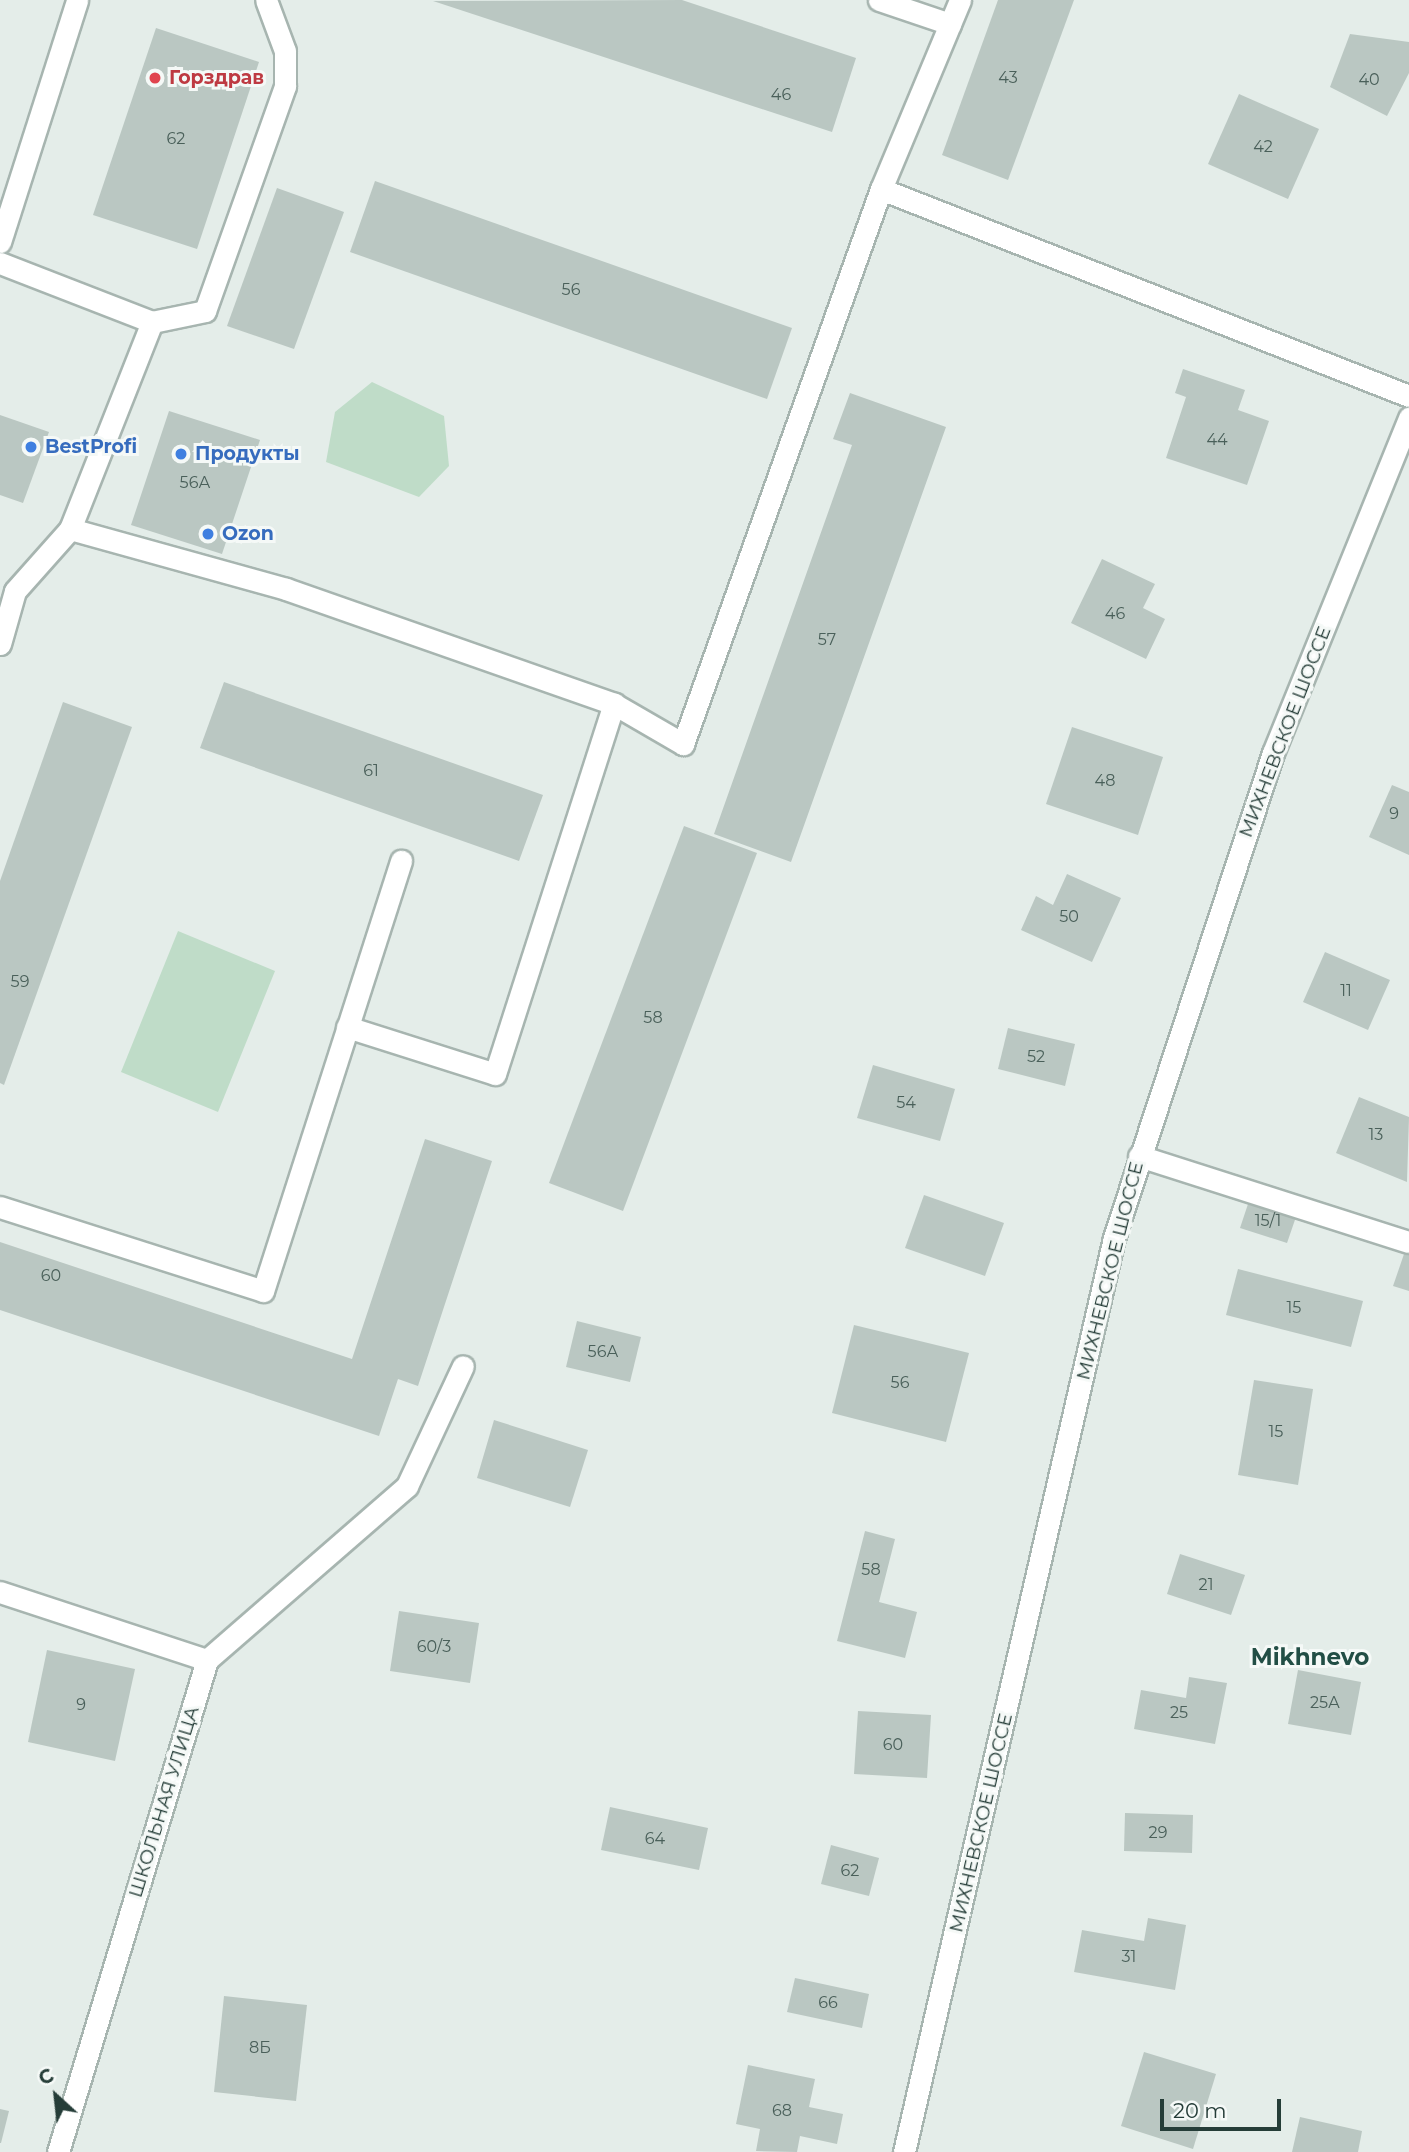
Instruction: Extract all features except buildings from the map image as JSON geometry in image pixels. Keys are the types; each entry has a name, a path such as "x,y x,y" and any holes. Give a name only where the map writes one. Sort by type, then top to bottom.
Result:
{"street":[{"path":"0,242 77,0"},
{"path":"0,263 152,322 205,311 285,86 285,51 266,0"},
{"path":"879,0 950,24"},
{"path":"70,529 286,589 614,704 683,744 881,188 960,0"},
{"path":"881,188 1409,396"},
{"path":"0,644 15,591 70,529 152,322"},
{"name":"МИХНЕВСКОЕ ШОССЕ","path":"904,2152 1111,1251 1139,1156 1273,753 1409,418"},
{"path":"347,1027 495,1074 614,704"},
{"path":"0,1207 263,1291 401,861"},
{"path":"1139,1156 1409,1242"},
{"path":"0,1592 207,1660 407,1486 463,1366"},
{"name":"ШКОЛЬНАЯ УЛИЦА","path":"58,2152 207,1660"}],"green space":[{"path":"372,382 444,416 449,466 419,497 326,462 335,412"},
{"path":"178,931 275,971 218,1112 121,1072"}],"place":[{"name":"Горздрав","path":"155,78"},
{"name":"BestProfi","path":"31,447"},
{"name":"Продукты","path":"181,454"},
{"name":"Ozon","path":"208,534"}],"district":[{"name":"Mikhnevo","path":"1310,1657"}]}
